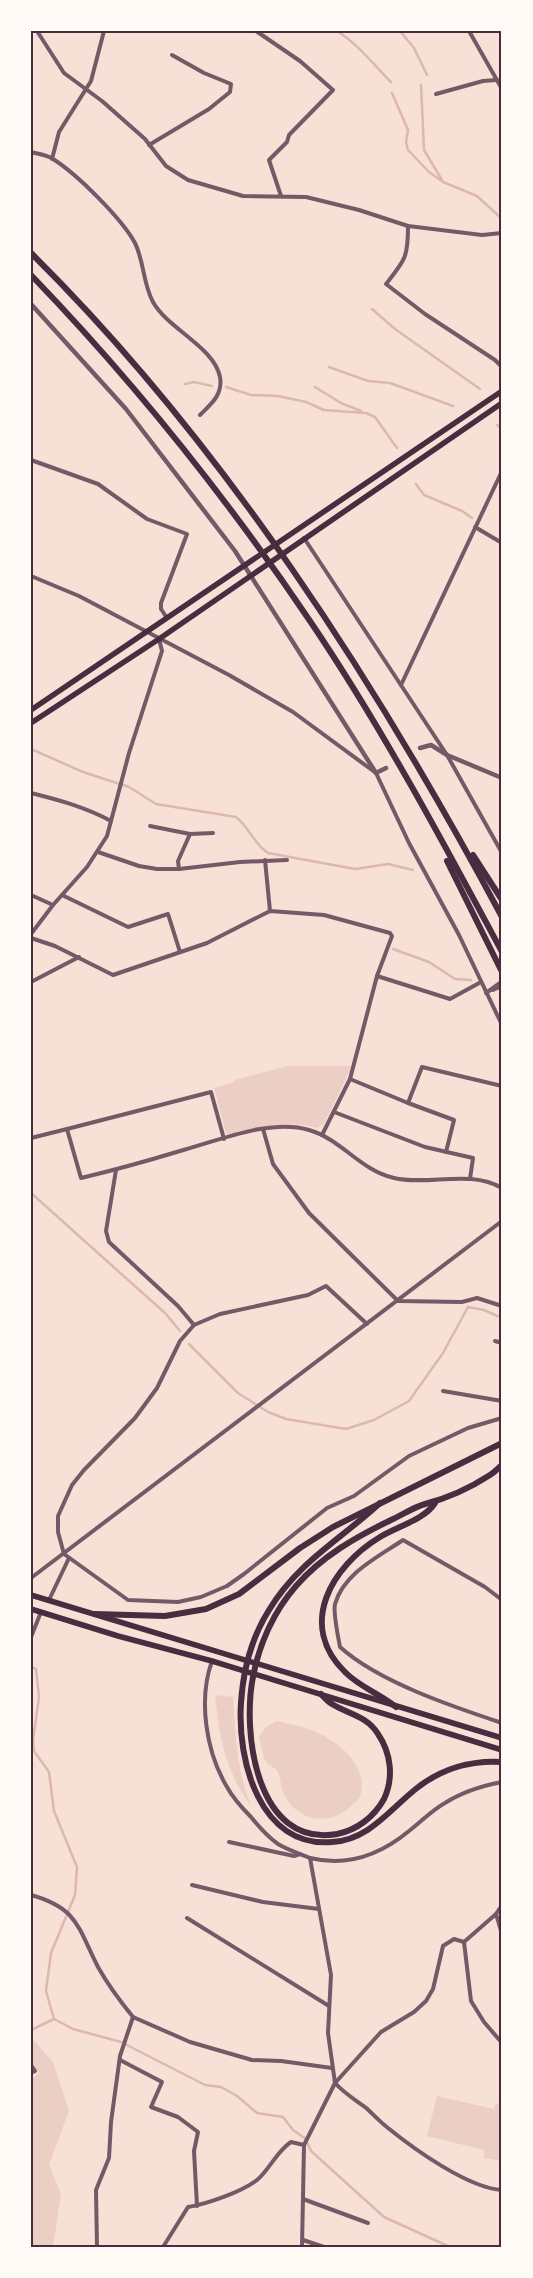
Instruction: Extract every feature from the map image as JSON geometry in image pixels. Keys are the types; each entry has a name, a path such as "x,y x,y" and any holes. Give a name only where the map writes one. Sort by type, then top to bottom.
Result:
{"highway":[{"path":"31,253 122,351 166,403 217,467 287,563 323,614 393,724 502,917"},
{"path":"31,275 111,361 154,412 222,499 276,573 316,631 379,732 502,952"},
{"path":"428,784 502,900"},
{"path":"411,788 502,972"},
{"path":"95,1614 165,1616 206,1610 239,1594 300,1548 333,1527 502,1443"},
{"path":"321,1694 331,1704 361,1718 377,1732 386,1750 390,1772 387,1791 376,1810 357,1826 334,1834 319,1834 298,1828 282,1816 268,1798 257,1773 250,1742 249,1712 251,1688 262,1643 275,1616 290,1593 324,1559 365,1533 425,1504 435,1503 492,1474 502,1465"},
{"path":"492,1474 502,1473"},
{"path":"380,1503 343,1536 318,1553 294,1575 268,1611 254,1640 242,1686 240,1714 244,1756 255,1790 263,1806 277,1824 287,1832 307,1840 331,1843 353,1838 376,1824 416,1789 440,1774 464,1765 502,1762"},
{"path":"396,1707 381,1694 350,1677 335,1660 324,1631 322,1620 324,1603 335,1577 351,1558 381,1536 429,1511 435,1503"}],"main road":[{"path":"31,710 502,390"},
{"path":"31,723 159,639 502,403"},
{"path":"31,1595 502,1738"},
{"path":"31,1609 118,1636 212,1660 502,1750"}],"street":[{"path":"37,31 60,68 136,131 166,166 188,180 243,196 292,195 331,202 408,226 475,234 502,234"},
{"path":"52,159 59,132 91,81 104,31"},
{"path":"256,31 300,61 333,90 289,135 287,142 270,160 280,196"},
{"path":"469,31 502,89"},
{"path":"149,145 178,126 209,110 230,92 231,84 204,73 172,55"},
{"path":"436,94 483,81 497,80"},
{"path":"31,152 52,159 110,209 136,244 152,301 169,322 206,353 217,367 220,379 219,396 200,415"},
{"path":"408,226 408,252 405,260 386,284 425,314 495,360 502,367"},
{"path":"31,304 126,409 245,565 376,774 502,1025"},
{"path":"31,460 98,484 147,519 187,534 161,603 167,618"},
{"path":"401,684 502,471"},
{"path":"475,527 502,543"},
{"path":"304,538 447,755 502,853"},
{"path":"31,576 61,586 230,675 293,712 376,774"},
{"path":"31,934 53,905 87,867 107,836 162,651 159,639"},
{"path":"420,748 431,745 447,755 502,778"},
{"path":"376,774 386,768"},
{"path":"31,793 64,801 111,820"},
{"path":"150,826 190,834 212,832"},
{"path":"179,870 178,861 190,834"},
{"path":"98,852 139,866 179,870 265,860 287,860"},
{"path":"265,860 270,911"},
{"path":"31,895 53,905"},
{"path":"62,895 128,927 168,914 180,952"},
{"path":"31,938 55,946 113,975 207,942 270,911 324,915 390,933 392,936 377,976 350,1078 322,1135"},
{"path":"31,982 79,957"},
{"path":"377,976 450,999 481,982"},
{"path":"486,993 501,984"},
{"path":"408,1103 422,1067 502,1086"},
{"path":"350,1078 454,1120 446,1152"},
{"path":"31,1138 211,1092 224,1139"},
{"path":"334,1112 425,1147 473,1158 470,1179"},
{"path":"67,1129 81,1178 263,1129 295,1126 322,1135 372,1169 394,1178 470,1179 485,1181 502,1188"},
{"path":"263,1129 273,1164 309,1213 398,1301 462,1302 477,1298 502,1306"},
{"path":"116,1170 106,1231 109,1242 178,1306 194,1325"},
{"path":"31,1578 159,1480 262,1405 502,1221"},
{"path":"367,1324 326,1286 308,1295 220,1314 194,1325 180,1341 157,1388 135,1418 84,1470 72,1485 58,1516 58,1532 64,1554 128,1600 171,1603 201,1597 227,1586 327,1508 354,1496 409,1456 468,1428 502,1418"},
{"path":"495,1341 502,1343"},
{"path":"443,1391 502,1401"},
{"path":"502,1600 485,1587 403,1540 360,1568 344,1585 334,1605 340,1647 356,1661 456,1708 502,1722"},
{"path":"49,1600 69,1558"},
{"path":"31,1637 41,1612"},
{"path":"212,1660 207,1676 204,1707 207,1729 217,1766 232,1794 258,1826 278,1844 300,1854 326,1862 341,1862 368,1856 398,1840 444,1803 476,1788 502,1782"},
{"path":"229,1842 294,1856 300,1854"},
{"path":"310,1858 331,1975 328,2033 335,2083 346,2095 387,2128 416,2148 466,2179 488,2189 502,2190"},
{"path":"192,1885 264,1902 319,1909"},
{"path":"31,1895 52,1901 70,1914 87,1941 98,1966 133,2017 190,2042 252,2060 281,2061 332,2068"},
{"path":"464,1942 496,1914 502,1905"},
{"path":"496,1914 502,1934"},
{"path":"187,1918 329,2006"},
{"path":"302,2247 304,2145 335,2083 381,2032 414,2012 426,2002 433,1989 443,1946 454,1939 464,1942"},
{"path":"464,1942 471,2001 484,2022 502,2043"},
{"path":"97,2247 96,2190 109,2158 111,2122 122,2047 133,2017"},
{"path":"120,2060 162,2082 151,2107 178,2117 198,2132 194,2151 197,2206"},
{"path":"31,2066 35,2071 31,2073"},
{"path":"163,2247 188,2208 213,2202 257,2180 280,2150 291,2142 304,2145"},
{"path":"303,2199 368,2224"},
{"path":"303,2240 324,2247"}],"shaded area":[{"path":"288,1066 352,1066 324,1124 317,1128 284,1124 253,1129 232,1136 226,1133 214,1088 235,1082 234,1080"},
{"path":"215,1695 233,1697 240,1766 252,1807 236,1781 225,1754"},
{"path":"277,1721 323,1735 350,1756 356,1765 362,1785 359,1798 345,1811 336,1816 318,1819 300,1813 292,1806 284,1795 277,1770 265,1760 259,1737 266,1727"},
{"path":"31,2037 53,2062 69,2111 49,2165 61,2194 53,2247 31,2247 31,2079 39,2073 31,2062"},
{"path":"437,2096 494,2109 495,2105 502,2101 502,2161 484,2158 484,2150 427,2136"}],"waterway":[{"path":"337,31 359,48 391,82"},
{"path":"400,31 414,48 427,75"},
{"path":"421,85 424,150 442,180"},
{"path":"392,93 408,130 406,142 408,150 429,172 443,182 477,196 502,219"},
{"path":"372,309 395,329 480,389"},
{"path":"329,367 368,381 390,383 453,406"},
{"path":"185,384 194,382 212,386"},
{"path":"226,387 251,395 278,396 306,402 324,410 365,413"},
{"path":"315,387 341,403 361,411"},
{"path":"366,413 375,417 397,448"},
{"path":"497,425 502,429"},
{"path":"416,484 424,495 462,511 472,518"},
{"path":"31,749 83,772 129,787 156,804 236,817 268,853 355,869 388,864 413,870"},
{"path":"393,949 429,962 455,979 471,980"},
{"path":"31,1193 165,1313 180,1331"},
{"path":"189,1344 238,1393 268,1412 286,1419 346,1429 374,1420 409,1401 443,1353 468,1307 484,1310 502,1318"},
{"path":"31,1667 36,1669 39,1697 33,1740 34,1751 49,1772 54,1811 77,1867 75,1895 51,1953 46,1991 54,2019 73,2029 121,2042 205,2085 221,2087 237,2096 257,2113 283,2117 293,2130 306,2139"},
{"path":"31,2030 54,2019"},
{"path":"307,2142 311,2151 384,2217 450,2247"}]}
